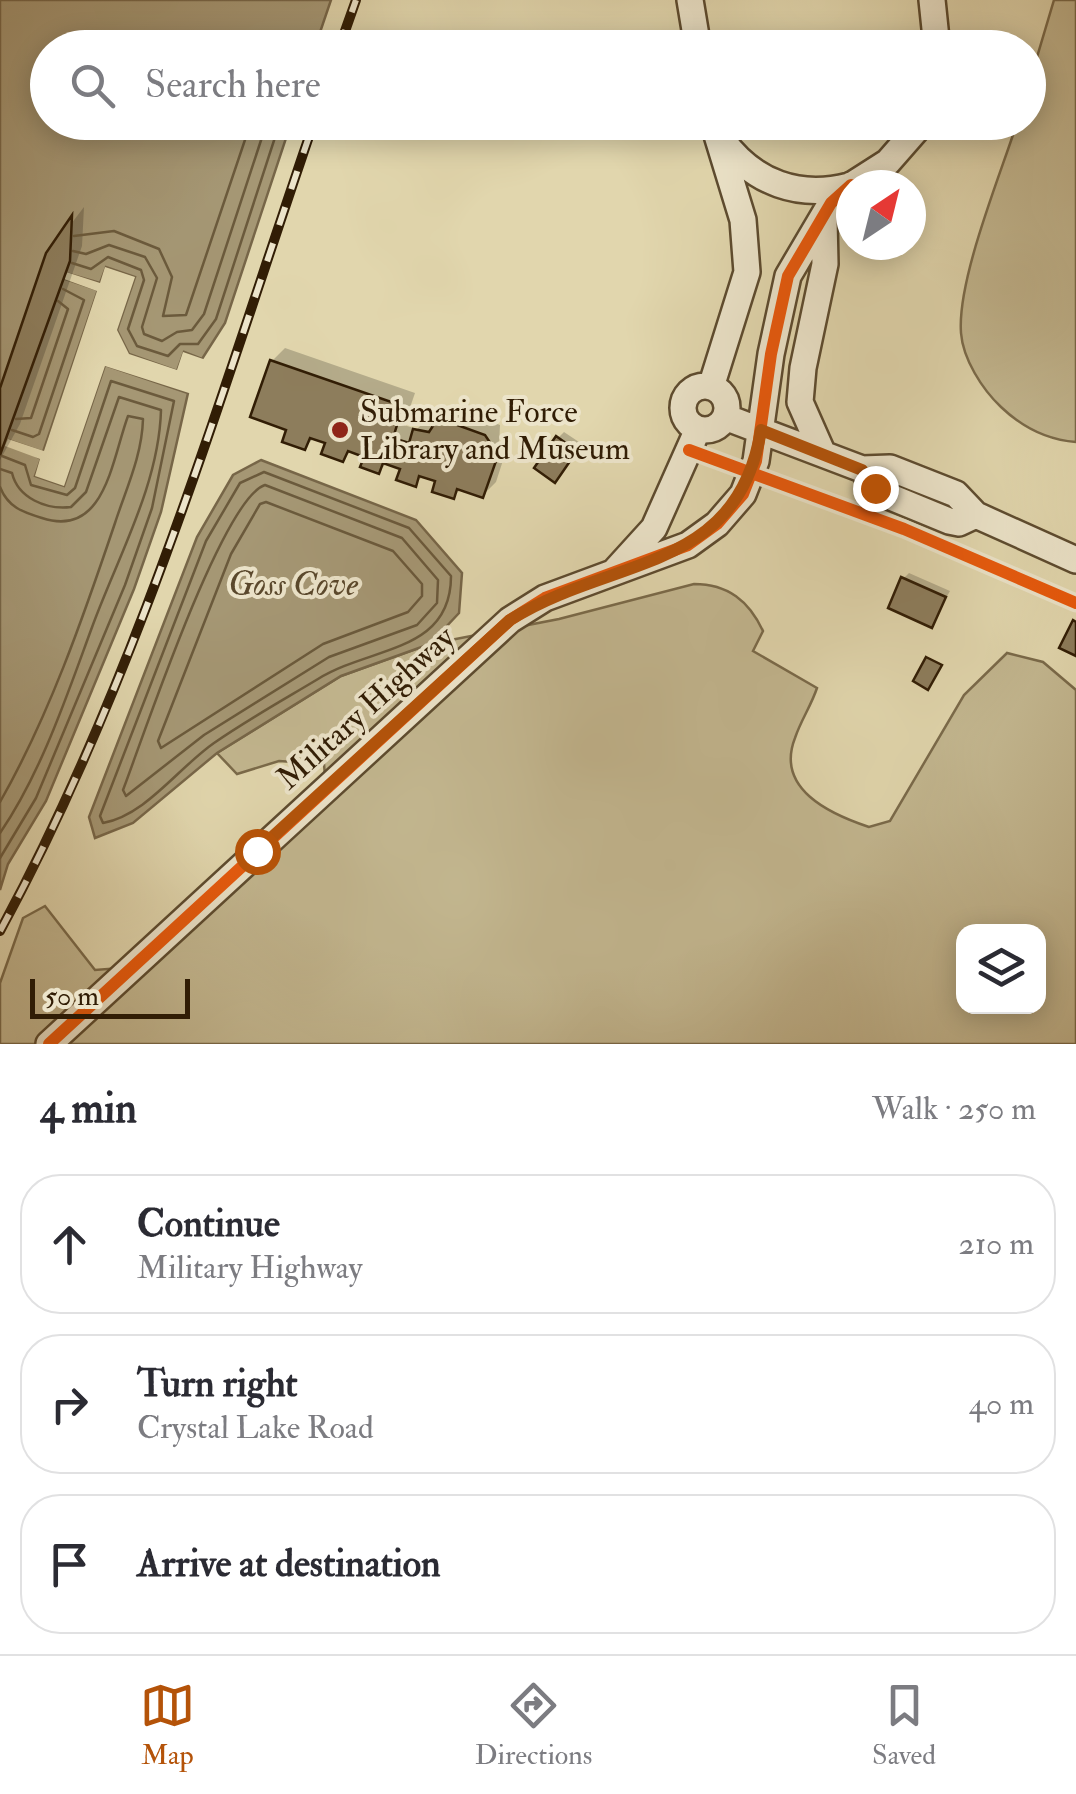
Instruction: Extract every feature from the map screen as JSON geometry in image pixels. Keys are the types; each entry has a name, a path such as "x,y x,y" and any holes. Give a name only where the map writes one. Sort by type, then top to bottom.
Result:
{"street":[{"path":"690,0 695,30"},
{"path":"932,0 935,30"},
{"path":"712,387 747,272 744,220 719,140"},
{"path":"723,140 736,160 766,181 800,192 836,187"},
{"path":"875,170 907,140"},
{"name":"Military Highway","path":"49,1044 510,620 545,598 688,545 717,524 743,494 756,461 771,354 788,276 836,199"},
{"path":"824,218 825,264 802,368 800,402 824,454"},
{"path":"712,387 725,399 725,417 716,426 698,429 685,418 684,399 697,388 712,387"},
{"path":"725,417 862,470 881,466 907,474 956,494 976,515 1076,560"},
{"name":"Military Highway","path":"614,572 654,528 698,429"}],"shaded area":[{"path":"1054,0 1076,0 1076,442 1036,431 1001,407 975,373 961,333 972,257 1011,140 1046,140 1045,30"},
{"path":"694,584 727,591 744,603 763,631 753,651 817,688 797,731 791,756 799,785 823,807 869,827 890,821 964,695 1007,653 1043,662 1076,690 1076,1044 0,1044 0,983 23,918 45,906 95,970 147,966 327,802 324,764 279,761 237,774 217,753 341,676 430,644 559,619"}],"water":[{"path":"0,0 331,0 321,30 30,30 30,140 285,140 225,323 202,359 184,352 177,371 129,354 117,330 135,277 106,267 100,283 66,273 65,279 98,290 43,452 8,440 41,459 35,476 64,486 105,365 188,393 161,512 134,589 46,801 8,864 0,890"},
{"name":"Goss Cove","path":"261,460 416,520 462,573 459,613 430,644 341,676 217,753 133,823 95,838 89,817 197,537 233,475"}],"pier":[{"path":"105,267 135,277 117,330 129,354 177,370 183,352 206,360 202,364 187,359 177,376 125,358 112,330 129,280 108,273 41,473 61,480 103,361 189,389 192,394 105,366 64,486 35,476 40,459 5,446 8,439 44,451 97,291 64,279 66,272 100,283"}],"building":[{"path":"72,215 70,261 0,455 0,388 46,253"},
{"name":"Submarine Force Library and Museum","path":"270,360 403,406 393,438 409,443 413,429 429,432 438,418 485,435 491,444 487,458 496,461 483,498 457,489 454,499 432,492 435,481 419,476 416,487 396,480 400,469 383,463 379,474 360,467 364,457 348,451 343,462 321,454 325,443 310,438 305,450 282,442 286,430 250,417"},
{"path":"556,436 577,451 555,483 534,468"},
{"path":"901,577 946,597 932,628 888,608"},
{"path":"1073,620 1076,622 1076,656 1059,648"},
{"path":"926,657 942,665 928,690 913,681"}],"railway":[{"path":"345,30 356,0"},
{"path":"0,931 49,835 135,636 210,431 308,140"}],"cycle path":[{"path":"49,1044 510,620 545,598 688,545 717,524 743,494 756,461 771,354 788,276 836,198"},
{"path":"689,450 904,529 1076,603"}],"place":[{"name":"Submarine Force Library and Museum","path":"340,430"}],"route":[{"path":"257,851 510,620 545,598 688,545 717,524 743,494 756,461 761,430 862,470 875,488"}]}
